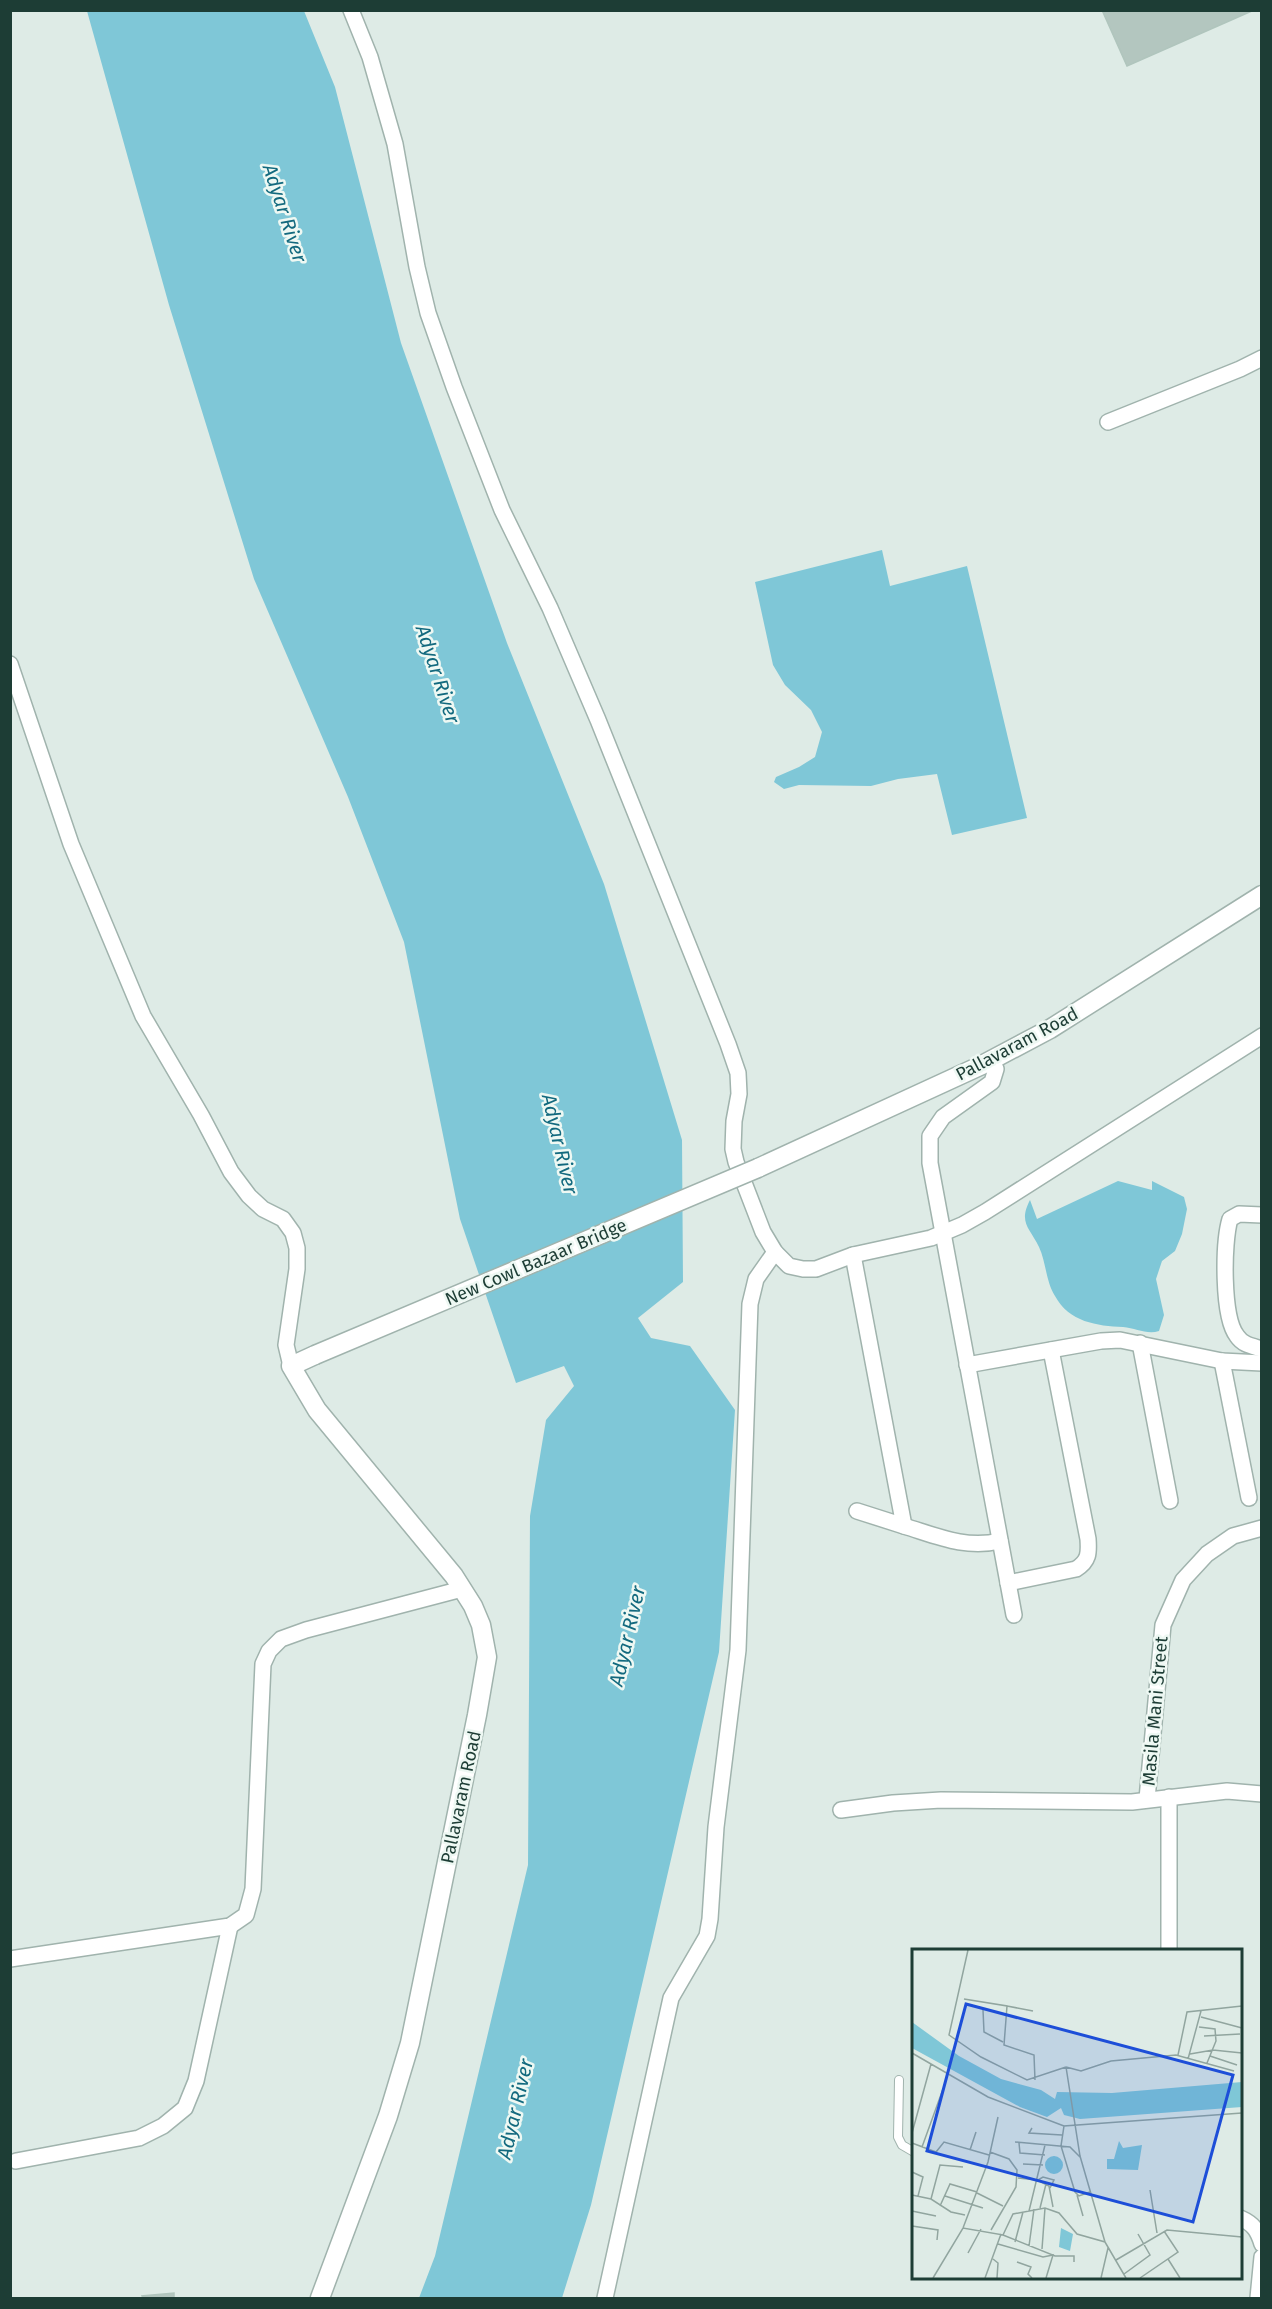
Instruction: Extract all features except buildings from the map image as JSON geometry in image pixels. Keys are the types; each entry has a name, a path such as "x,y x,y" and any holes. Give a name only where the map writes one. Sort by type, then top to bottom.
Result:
{"street":[{"path":"351,10 370,57 395,144 417,267 428,313 501,510 550,608 603,731 728,1044 738,1072 739,1094 734,1121 733,1149 735,1162 763,1232 775,1252 789,1266 816,1269 853,1255 943,1234 985,1212 1262,1036"},
{"path":"1108,422 1262,358"},
{"path":"10,664 70,844 143,1016 201,1115 231,1172 249,1196 263,1209 283,1219 293,1233 297,1248 297,1269 286,1345 291,1366"},
{"name":"Pallavaram Road","path":"758,1168 992,1060 1050,1029 1259,902"},
{"path":"992,1060 996,1069 992,1082 943,1117 930,1136 930,1163 1014,1615"},
{"name":"New Cowl Bazaar Bridge","path":"291,1366 758,1168"},
{"path":"1262,1215 1239,1214 1230,1219 1227,1229 1225,1285 1228,1315 1236,1335 1246,1344 1262,1349"},
{"path":"605,2298 671,1998 707,1936 716,1827 740,1631 750,1304 756,1279 775,1252"},
{"path":"853,1255 904,1526"},
{"path":"967,1365 1101,1341 1120,1340 1222,1361 1262,1363"},
{"path":"1140,1343 1170,1501"},
{"path":"1008,1583 1076,1569 1085,1564 1089,1555 1088,1539 1051,1350"},
{"path":"1222,1361 1249,1498"},
{"name":"Pallavaram Road","path":"291,1366 317,1410 396,1504 462,1589 481,1625 487,1657 403,2069 384,2127 320,2298"},
{"path":"857,1511 965,1544 982,1545 1000,1541"},
{"name":"Masila Mani Street","path":"1147,1800 1163,1624 1183,1580 1207,1554 1233,1536 1262,1528"},
{"path":"10,1959 230,1926 246,1915 253,1889 263,1664 269,1651 281,1639 306,1630 462,1589"},
{"path":"841,1810 893,1803 942,1800 1132,1802 1227,1791 1262,1794"},
{"path":"1169,1797 1169,1949"},
{"path":"16,2161 139,2138 163,2126 185,2108 196,2081 230,1926"},
{"path":"1242,2219 1250,2222 1258,2232 1262,2244"},
{"path":"1258,2298 1262,2257"}],"lane":[{"path":"899,2080 898,2137 902,2145 912,2151"}],"water":[{"name":"Adyar River","path":"87,11 304,11 335,87 401,343 507,643 604,884 682,1140 683,1282 638,1318 651,1338 690,1346 735,1410 719,1652 591,2205 562,2298 419,2298 435,2256 528,1865 530,1516 546,1420 574,1386 564,1366 516,1383 460,1219 404,942 348,797 254,579 169,305"},
{"path":"882,550 890,586 967,566 1027,818 952,835 937,774 898,779 871,786 799,785 784,789 774,782 776,777 815,757 822,732 811,710 785,685 773,665 755,582"},
{"path":"1118,1181 1152,1190 1152,1181 1184,1197 1187,1209 1182,1234 1175,1251 1162,1261 1156,1279 1164,1315 1159,1331 1146,1332 1094,1324 1068,1312 1052,1290 1039,1247 1025,1220 1030,1200 1037,1219"}]}
